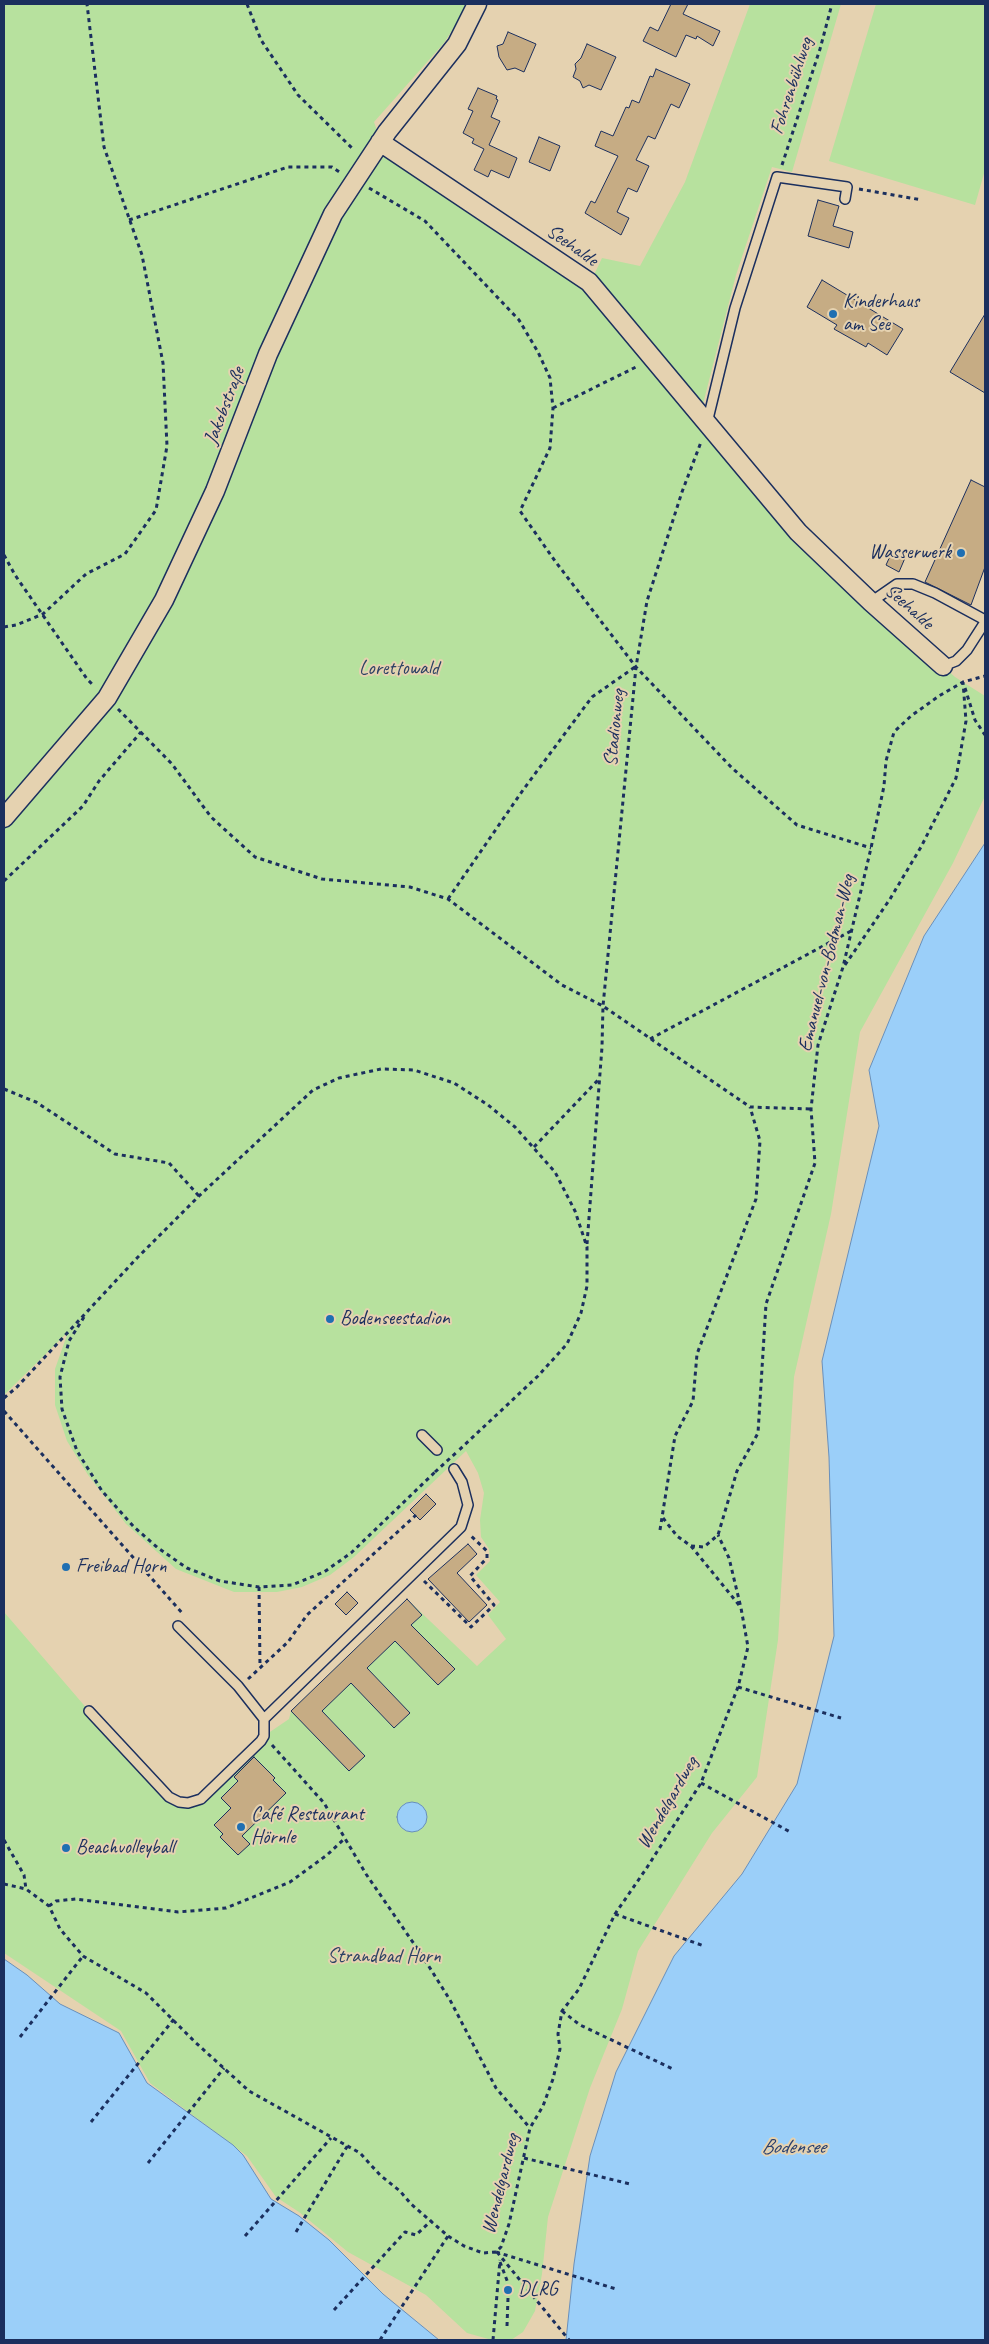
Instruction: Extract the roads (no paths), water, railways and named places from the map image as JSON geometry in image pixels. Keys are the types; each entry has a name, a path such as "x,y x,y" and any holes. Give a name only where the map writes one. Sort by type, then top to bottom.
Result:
{"street":[{"name":"Jakobstraße","path":"4,818 107,698 164,600 215,491 268,354 333,214 368,158 457,44 477,4"},
{"name":"Seehalde","path":"380,142 589,282 798,532 871,602 943,666"}],"lane":[{"path":"707,423 735,308 778,177 847,186 845,199"},
{"path":"871,602 897,584 913,584 935,593 985,621 967,650 956,661 943,666"},
{"path":"422,1435 437,1450"},
{"path":"264,1719 461,1527 468,1505 462,1482 454,1469"},
{"path":"89,1711 169,1796 179,1802 201,1799 264,1736 264,1719 238,1686 178,1626"}],"water":[{"name":"Bodensee","path":"985,843 985,2340 566,2340 574,2264 590,2156 616,2072 674,1956 742,1874 797,1784 834,1636 829,1457 822,1361 879,1126 869,1070 924,936"},
{"path":"412,1802 423,1806 427,1817 423,1828 412,1832 401,1828 397,1817 401,1806"},
{"path":"4,1959 27,1975 60,2004 119,2033 147,2083 233,2145 243,2155 271,2199 299,2216 329,2240 383,2294 439,2340 4,2340"}],"place":[{"name":"Kinderhaus am See","path":"833,314"},
{"name":"Wasserwerk","path":"961,553"},
{"name":"Bodenseestadion","path":"330,1319"},
{"name":"Freibad Horn","path":"66,1567"},
{"name":"Café Restaurant Hörnle","path":"241,1827"},
{"name":"Beachvolleyball","path":"66,1848"},
{"name":"DLRG","path":"508,2290"}],"park label":[{"name":"Lorettowald","path":"399,669"},
{"name":"Strandbad Horn","path":"384,1957"}]}
